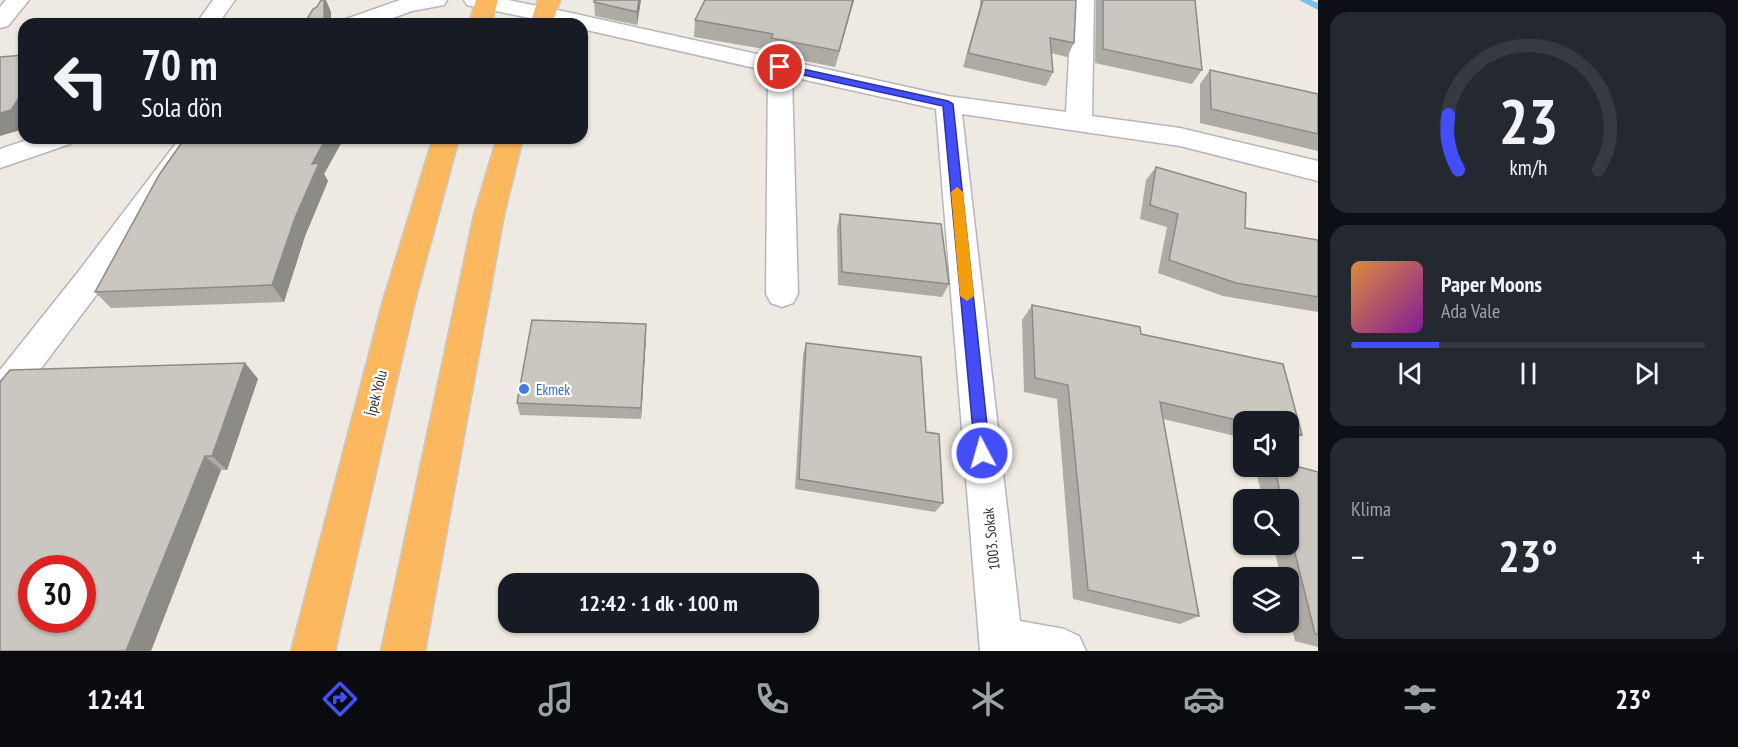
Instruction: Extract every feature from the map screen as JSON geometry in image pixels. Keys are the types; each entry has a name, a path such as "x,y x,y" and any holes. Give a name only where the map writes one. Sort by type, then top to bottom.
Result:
{"highway":[{"path":"481,18 483,0"},
{"name":"İpek Yolu","path":"313,651 399,301 444,144"},
{"path":"403,651 489,215 508,144"}],"street":[{"path":"0,21 18,0"},
{"path":"211,18 224,0"},
{"path":"371,18 407,5 436,0"},
{"path":"483,0 567,18"},
{"path":"1079,123 1083,0"},
{"path":"588,23 948,104 1180,137 1318,171"},
{"path":"780,67 782,294"},
{"name":"1003. Sokak","path":"948,104 1001,645"},
{"path":"0,159 44,144"},
{"path":"0,396 89,281 190,144"},
{"path":"1001,645 1064,651"}],"building":[{"path":"321,0 324,0 324,18 308,18 313,9"},
{"path":"594,0 639,0 637,12 594,2"},
{"path":"705,0 853,0 839,51 771,38 773,34 695,20"},
{"path":"983,0 1076,0 1074,43 1050,38 1053,72 968,53"},
{"path":"1103,0 1195,0 1202,70 1103,49"},
{"path":"18,56 18,99 11,110 0,113 0,57"},
{"path":"1210,70 1318,94 1318,134 1211,109"},
{"path":"181,144 323,144 312,164 319,163 295,218 272,285 95,292 159,175"},
{"path":"1156,167 1246,193 1245,228 1318,240 1318,297 1236,283 1169,260 1178,214 1150,205"},
{"path":"840,214 941,224 949,284 842,272"},
{"path":"1032,305 1140,327 1141,334 1283,364 1296,411 1233,411 1233,419 1160,402 1199,616 1088,590 1068,385 1035,378"},
{"path":"532,320 646,324 641,408 517,403"},
{"path":"806,343 921,357 926,432 939,434 943,503 799,479"},
{"path":"245,363 212,456 205,456 126,651 0,651 0,382 10,370"},
{"path":"1299,467 1318,472 1318,635 1315,634 1295,555 1299,555 1299,489 1279,489 1277,477 1299,477"}],"waterway":[{"path":"1304,0 1318,7"}],"slow traffic":[{"path":"957,192 967,296"}],"place":[{"name":"Ekmek","path":"524,389"}],"route":[{"path":"780,67 948,104 982,453"}]}
